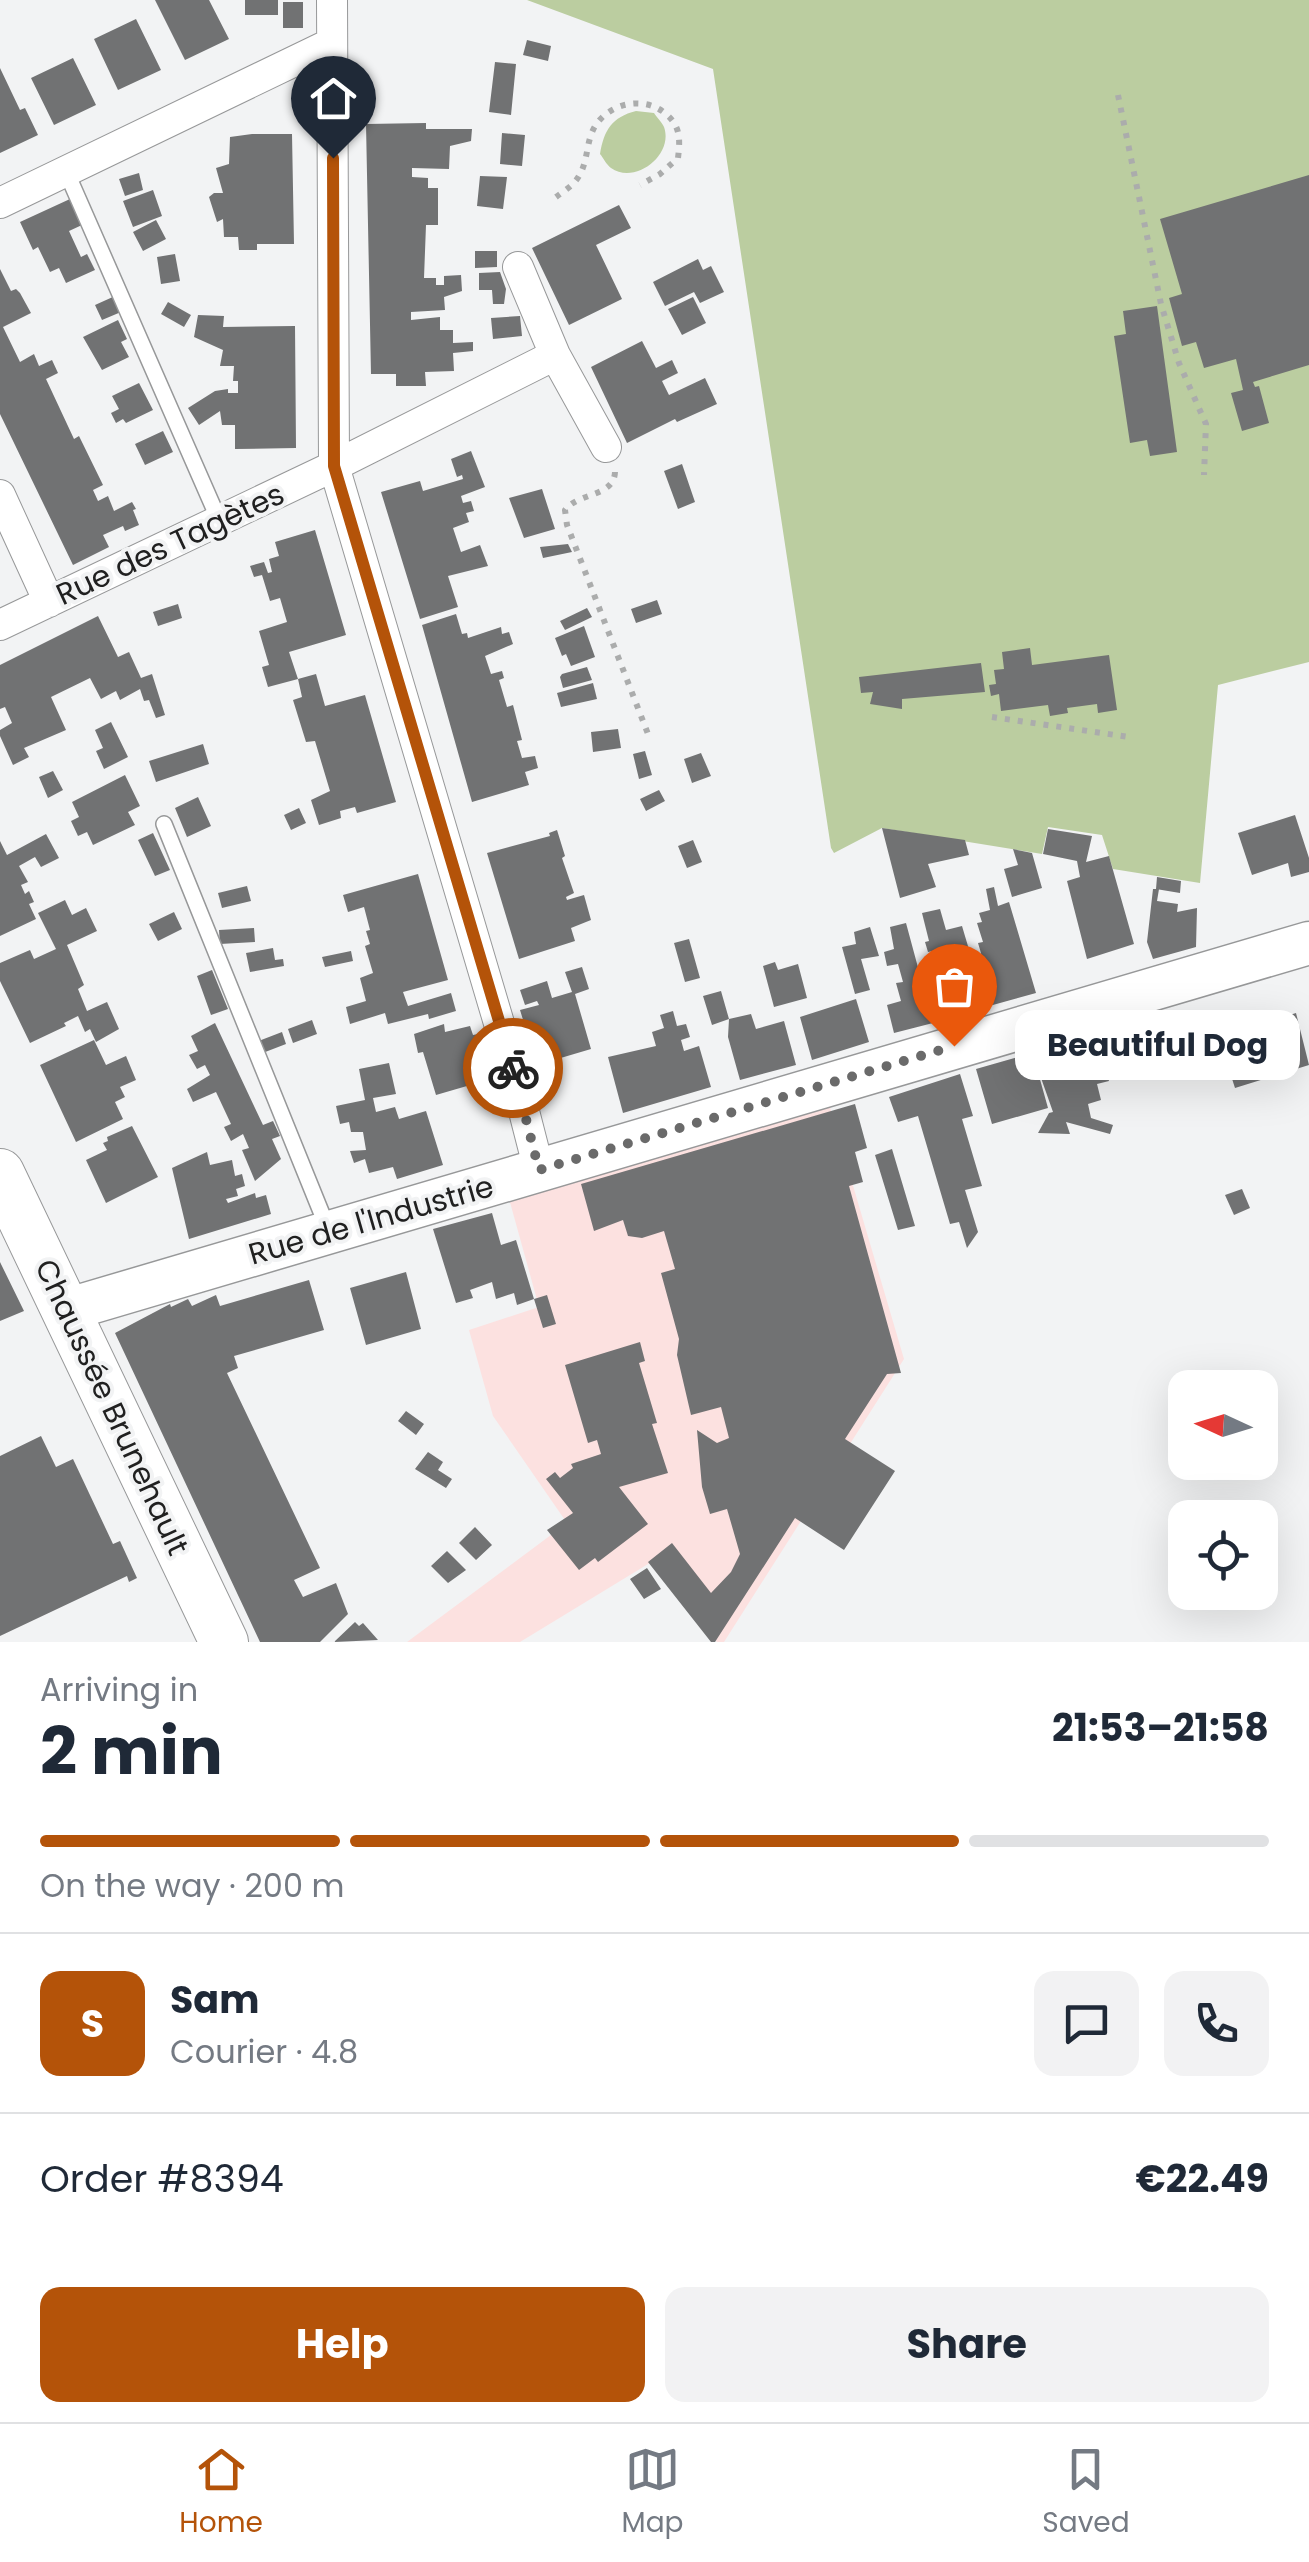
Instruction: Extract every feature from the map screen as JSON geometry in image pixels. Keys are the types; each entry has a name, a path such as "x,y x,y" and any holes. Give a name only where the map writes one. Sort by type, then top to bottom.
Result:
{"main road":[{"name":"Chaussée Brunehault","path":"0,1173 224,1642"}],"street":[{"path":"332,0 334,466 518,1084 539,1170"},
{"path":"0,203 332,42"},
{"path":"518,267 555,355 606,447"},
{"name":"Rue des Tagètes","path":"0,625 334,466 555,355"},
{"path":"0,495 49,602"},
{"name":"Rue de l'Industrie","path":"66,1310 1309,942"}],"lane":[{"path":"66,171 220,520"},
{"path":"164,824 329,1233"}],"path":[{"path":"1118,95 1161,304 1178,362 1206,424 1204,475"},
{"path":"556,198 576,181 588,158 592,132 604,116 621,105 643,102 660,108 674,121 680,137 678,158 640,185"},
{"path":"606,447 615,466 614,480 606,490 573,500 566,510 567,525 648,734"},
{"path":"992,717 1129,737"}],"shaded area":[{"path":"829,1104 904,1359 724,1642 717,1642 653,1561 520,1642 407,1642 567,1523 493,1416 469,1330 539,1307 508,1195"}],"green space":[{"path":"527,0 1309,0 1309,662 1218,685 1200,883 1113,869 1102,835 1048,827 1042,854 882,828 834,853 713,69"},
{"path":"636,111 654,113 666,137 658,157 650,164 631,173 621,172 611,168 600,154 607,131 615,121"}],"building":[{"path":"155,0 209,0 229,39 185,60"},
{"path":"245,0 278,0 278,15 245,15"},
{"path":"283,2 303,2 303,28 283,28"},
{"path":"136,19 161,70 118,90 94,39"},
{"path":"527,40 551,46 548,61 523,55"},
{"path":"73,58 96,105 54,125 31,78"},
{"path":"495,62 516,64 511,115 489,112"},
{"path":"0,68 20,110 25,108 38,135 0,153"},
{"path":"426,123 426,129 472,129 471,141 450,146 449,169 412,168 412,177 428,178 428,188 438,188 438,225 426,225 424,278 436,278 436,285 444,285 444,276 461,275 462,291 444,297 445,310 411,312 411,320 440,317 440,330 453,330 453,343 473,342 473,351 453,353 454,371 425,372 426,386 396,386 396,374 371,374 366,124"},
{"path":"502,133 525,135 522,166 500,164"},
{"path":"292,134 294,244 257,244 257,250 239,250 238,237 224,237 223,219 217,222 209,197 223,193 216,168 229,164 230,137"},
{"path":"139,173 143,190 125,196 119,179"},
{"path":"1309,175 1309,365 1253,382 1255,387 1259,386 1269,423 1242,431 1231,393 1243,390 1236,359 1204,368 1196,342 1182,346 1169,298 1182,294 1160,219"},
{"path":"480,176 507,177 503,209 477,206"},
{"path":"153,190 162,216 133,227 123,201"},
{"path":"70,199 82,225 69,231 81,257 87,254 95,270 66,283 59,268 50,272 38,247 33,250 20,222"},
{"path":"619,205 631,228 596,245 622,299 569,325 532,248"},
{"path":"156,220 166,239 143,251 133,232"},
{"path":"475,251 497,251 497,267 475,268"},
{"path":"175,254 180,281 161,284 157,257"},
{"path":"698,259 703,270 711,266 724,292 700,303 694,292 665,306 653,282"},
{"path":"0,269 11,291 16,289 20,293 31,313 3,327 20,362 34,354 39,366 52,360 58,373 46,379 74,439 79,436 103,485 93,490 98,501 108,496 114,511 132,502 136,509 133,510 139,525 125,531 123,526 103,535 109,547 73,565 0,414"},
{"path":"500,272 506,289 504,304 493,304 492,290 479,290 479,273"},
{"path":"115,296 121,312 102,320 95,305"},
{"path":"693,297 706,323 682,335 668,309"},
{"path":"168,302 191,315 184,327 161,314"},
{"path":"1157,306 1177,452 1150,456 1147,440 1130,443 1114,336 1126,334 1123,311"},
{"path":"198,315 224,316 223,327 295,326 296,448 235,449 235,425 222,425 220,411 199,425 188,408 215,391 228,389 228,393 238,393 238,381 233,381 234,366 220,366 223,350 194,337"},
{"path":"520,316 522,336 493,339 491,318"},
{"path":"118,320 127,339 121,342 129,357 102,370 83,337"},
{"path":"642,341 656,368 672,360 678,373 662,381 669,395 705,378 717,404 627,443 591,367"},
{"path":"139,383 153,410 126,423 123,419 116,423 111,413 119,409 112,396"},
{"path":"163,431 173,452 145,465 135,444"},
{"path":"471,451 485,487 461,496 463,503 471,501 474,511 466,513 469,522 453,528 461,552 480,545 488,566 448,576 458,607 420,619 381,492 420,481 423,491 463,479 462,475 457,477 451,459"},
{"path":"682,464 695,502 678,509 664,471"},
{"path":"542,489 555,529 524,538 509,498"},
{"path":"315,530 346,635 289,652 298,679 268,687 262,667 269,665 259,631 287,622 280,598 270,601 262,575 254,577 250,566 264,562 268,573 272,572 269,559 279,556 275,542"},
{"path":"568,544 572,552 543,558 540,547"},
{"path":"657,600 662,614 636,623 631,609"},
{"path":"178,604 182,618 158,626 153,612"},
{"path":"587,608 592,617 565,630 560,621"},
{"path":"456,614 462,634 467,633 468,638 501,627 502,634 509,632 513,644 485,656 491,674 502,671 504,678 499,680 507,707 513,705 522,740 517,741 522,758 535,756 538,768 525,772 529,785 472,802 422,625"},
{"path":"98,616 118,657 129,652 141,678 152,674 165,715 156,718 140,689 120,700 116,691 101,699 90,678 51,697 66,730 24,748 29,757 13,765 0,736 0,730 12,723 5,707 0,709 0,665"},
{"path":"584,626 595,657 571,666 555,638"},
{"path":"1030,648 1032,665 1109,655 1117,710 1098,713 1097,704 1067,708 1068,713 1050,716 1048,705 1001,711 999,694 991,696 989,685 996,684 994,670 1004,669 1002,652"},
{"path":"981,663 985,692 902,699 902,709 870,704 873,692 861,693 859,677"},
{"path":"587,667 592,680 563,688 562,674"},
{"path":"316,674 325,706 365,695 396,802 357,813 355,807 340,811 341,818 319,825 311,800 330,791 315,741 306,742 293,700 302,697 298,679"},
{"path":"593,683 597,699 561,707 557,693"},
{"path":"111,722 128,757 104,769 96,751 103,748 95,730"},
{"path":"618,729 621,748 593,752 591,732"},
{"path":"203,744 209,764 156,782 149,761"},
{"path":"645,751 652,775 639,779 633,754"},
{"path":"701,753 711,776 692,783 684,759"},
{"path":"53,771 63,790 48,798 39,777"},
{"path":"125,775 140,806 128,812 135,825 93,845 87,832 78,836 71,821 79,817 72,802"},
{"path":"659,790 665,801 646,811 640,799"},
{"path":"198,797 211,826 187,837 175,808"},
{"path":"299,808 306,823 291,830 284,815"},
{"path":"1295,815 1309,858 1309,872 1291,877 1288,863 1252,875 1238,833"},
{"path":"882,828 965,840 969,855 928,864 936,887 900,898"},
{"path":"1048,829 1092,836 1086,862 1109,856 1134,944 1087,959 1067,881 1080,877 1077,861 1043,854"},
{"path":"557,830 574,893 567,900 584,895 591,920 571,928 575,941 519,959 487,853 550,836"},
{"path":"153,833 170,870 155,876 138,840"},
{"path":"46,834 59,858 41,867 35,857 19,866 28,882 21,885 34,902 29,904 36,919 0,936 0,841 7,855"},
{"path":"693,840 702,862 687,868 678,846"},
{"path":"1013,849 1032,853 1042,888 1012,897 1004,869 1018,865"},
{"path":"418,874 448,980 403,992 408,1006 451,993 456,1011 388,1024 385,1013 350,1024 346,1007 366,1001 360,978 373,973 365,946 370,944 366,931 370,930 364,907 348,912 343,895"},
{"path":"1157,877 1181,881 1180,893 1156,889"},
{"path":"247,886 251,901 222,908 218,893"},
{"path":"994,887 998,906 1009,902 1036,993 946,1018 932,974 938,973 933,951 928,952 925,942 929,941 922,913 940,909 946,930 962,926 973,963 983,960 977,923 982,922 979,913 990,910 986,889"},
{"path":"1153,889 1159,889 1157,901 1178,904 1177,912 1197,908 1196,947 1153,959 1147,942"},
{"path":"65,900 72,915 86,908 97,931 67,945 84,985 78,989 87,1011 107,1002 119,1029 96,1042 90,1029 85,1032 78,1016 30,1043 0,981 0,963 30,950 34,959 56,949 38,913"},
{"path":"174,912 182,929 158,941 149,924"},
{"path":"906,923 933,1023 894,1033 887,1005 901,1001 896,983 903,982 898,964 887,966 884,952 894,949 890,927"},
{"path":"870,927 879,956 861,959 870,990 855,994 842,947 856,944 854,932"},
{"path":"254,928 255,942 220,944 219,930"},
{"path":"689,939 700,978 685,982 674,943"},
{"path":"273,948 275,960 283,959 284,966 250,972 246,953"},
{"path":"351,951 353,961 325,967 322,957"},
{"path":"775,962 778,970 798,964 807,998 774,1007 763,966"},
{"path":"582,967 589,989 575,994 591,1049 537,1065 520,1010 539,1005 537,1001 525,1005 520,990 547,981 552,998 572,992 565,972"},
{"path":"212,970 228,1009 211,1015 197,976"},
{"path":"721,991 729,1019 712,1025 703,996"},
{"path":"856,999 869,1042 812,1060 800,1017"},
{"path":"673,1011 677,1026 686,1024 690,1037 681,1040 684,1051 699,1046 711,1087 623,1113 608,1057 656,1046 652,1032 664,1028 660,1015"},
{"path":"1296,1013 1309,1065 1235,1088 1223,1051 1241,1046 1236,1032"},
{"path":"751,1014 756,1029 784,1021 796,1065 740,1080 728,1037 729,1019"},
{"path":"312,1020 317,1034 293,1043 288,1029"},
{"path":"215,1023 263,1125 273,1121 280,1136 272,1139 281,1159 255,1181 242,1150 249,1148 243,1134 231,1141 224,1127 231,1124 216,1092 193,1102 187,1089 210,1075 205,1065 197,1069 189,1055 198,1051 191,1036"},
{"path":"444,1024 445,1032 470,1026 473,1035 478,1034 491,1079 436,1095 414,1034"},
{"path":"282,1032 286,1044 260,1054 256,1042"},
{"path":"1096,1035 1109,1081 1097,1084 1101,1100 1088,1104 1091,1118 1113,1125 1110,1134 1066,1122 1070,1134 1038,1133 1053,1112 1034,1058 1048,1108 992,1124 976,1069"},
{"path":"94,1040 106,1065 126,1056 136,1080 120,1087 125,1097 115,1102 123,1119 76,1142 40,1065"},
{"path":"389,1063 396,1094 373,1098 376,1112 395,1107 399,1119 426,1111 443,1165 397,1179 393,1167 369,1173 365,1159 354,1163 350,1151 366,1150 363,1132 351,1132 349,1122 340,1124 336,1106 365,1100 359,1069"},
{"path":"960,1074 973,1116 962,1119 982,1186 965,1190 978,1232 967,1248 959,1222 950,1224 918,1116 898,1122 889,1097"},
{"path":"855,1104 867,1148 855,1152 863,1182 849,1186 901,1373 887,1374 845,1439 895,1471 844,1550 795,1518 715,1642 711,1642 648,1562 672,1543 711,1593 731,1572 740,1554 727,1509 710,1514 702,1487 697,1430 717,1443 729,1438 721,1407 691,1415 677,1355 679,1339 661,1273 675,1269 664,1231 642,1238 628,1236 623,1220 594,1231 581,1184"},
{"path":"132,1126 158,1177 106,1203 86,1160 107,1150 103,1143 108,1141 107,1137"},
{"path":"892,1149 915,1226 898,1230 875,1155"},
{"path":"207,1152 210,1165 232,1160 235,1176 242,1174 245,1186 236,1189 238,1196 226,1199 228,1203 255,1193 256,1198 266,1195 271,1214 189,1239 172,1168"},
{"path":"1242,1189 1250,1208 1234,1215 1225,1195"},
{"path":"492,1213 501,1245 516,1240 534,1299 517,1305 514,1293 496,1299 492,1282 470,1290 473,1298 456,1303 433,1229"},
{"path":"0,1262 24,1311 0,1321"},
{"path":"406,1272 421,1329 366,1345 350,1288"},
{"path":"309,1280 324,1330 234,1356 238,1368 227,1373 320,1568 294,1580 303,1597 336,1583 348,1614 320,1642 260,1642 115,1333 170,1304 171,1307 188,1299 192,1306 216,1295 220,1306"},
{"path":"547,1295 556,1324 543,1328 534,1299"},
{"path":"640,1342 645,1361 639,1363 657,1423 652,1424 668,1473 619,1487 648,1524 598,1562 595,1558 579,1570 547,1530 573,1513 546,1479 555,1472 560,1478 573,1468 571,1464 601,1454 597,1440 588,1443 565,1365"},
{"path":"406,1411 424,1424 416,1435 398,1421"},
{"path":"41,1436 56,1467 73,1459 113,1544 120,1541 137,1578 129,1582 127,1576 0,1636 0,1456"},
{"path":"428,1452 443,1462 438,1470 452,1479 446,1488 415,1469"},
{"path":"475,1527 492,1545 476,1560 459,1543"},
{"path":"447,1551 466,1570 448,1583 431,1566"},
{"path":"647,1568 661,1589 644,1599 630,1579"},
{"path":"355,1622 359,1626 363,1623 378,1640 334,1642"}],"way so far":[{"path":"513,1068 539,1170 954,1046"}],"place":[{"name":"Beautiful Dog","path":"954,1046"}],"route":[{"path":"333,158 334,466 513,1068"}]}
